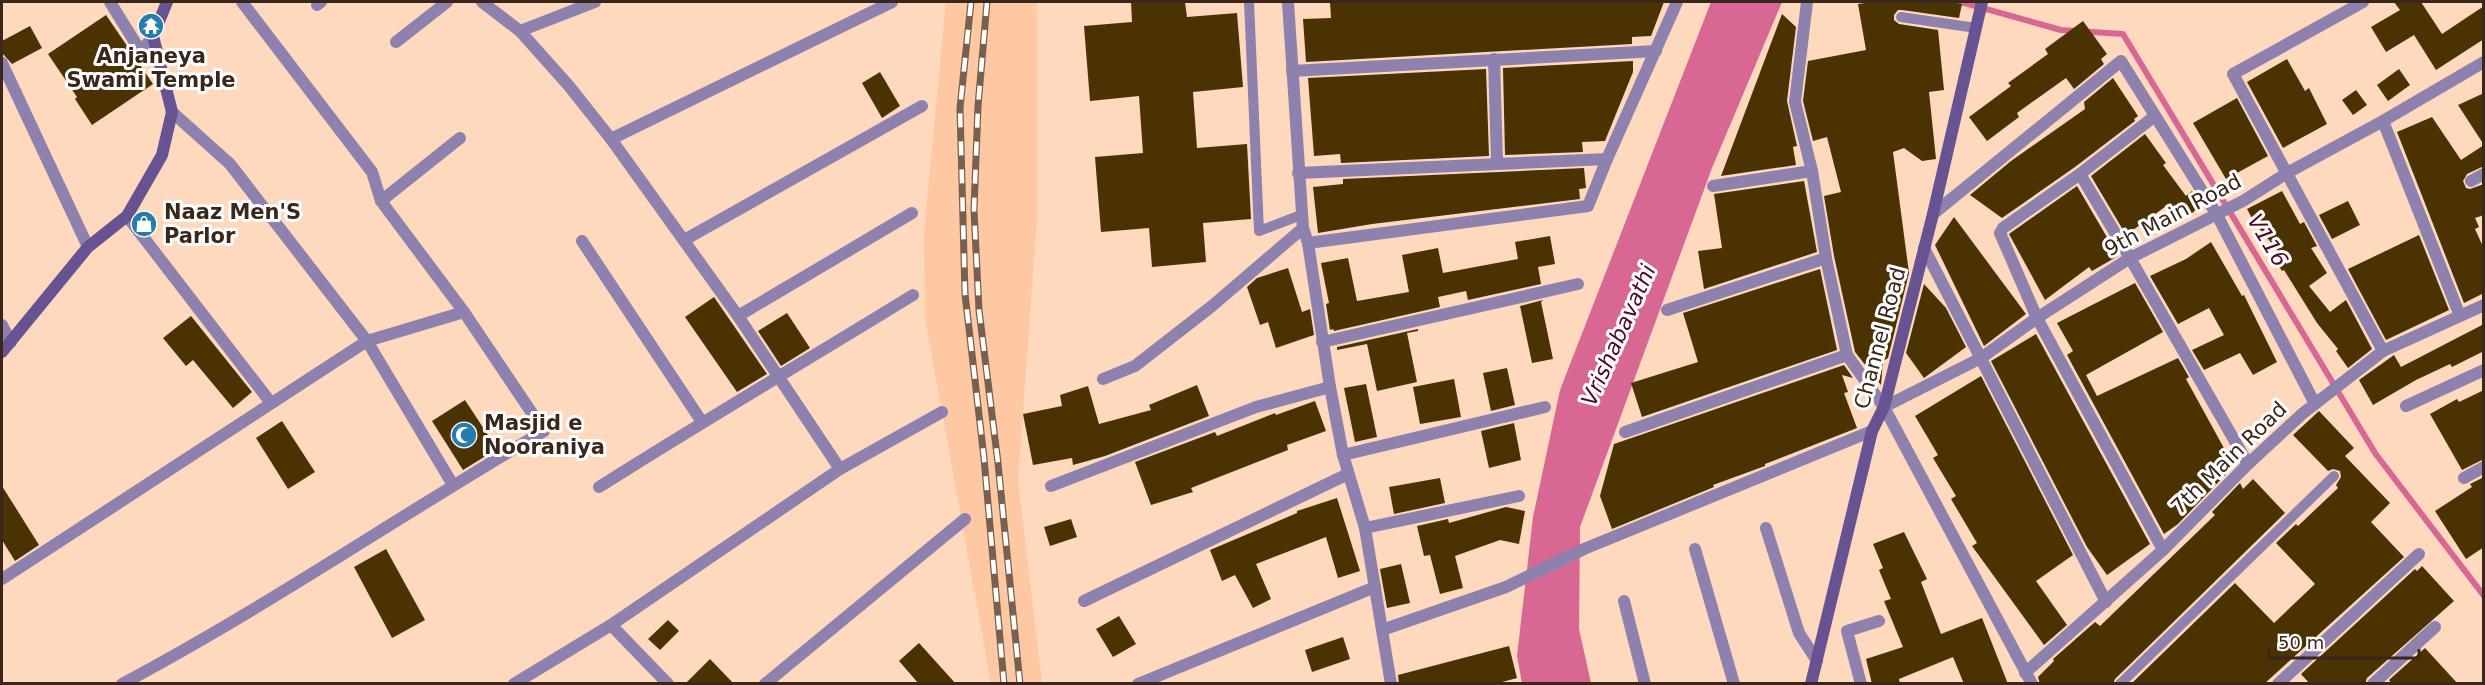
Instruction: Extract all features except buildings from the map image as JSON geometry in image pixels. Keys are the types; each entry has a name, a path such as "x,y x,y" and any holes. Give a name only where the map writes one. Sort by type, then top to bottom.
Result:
{"street":[{"path":"110,2 141,52 153,36 167,2"},
{"path":"122,684 190,648 544,431 464,312 381,201 372,172 242,2"},
{"path":"396,42 447,2"},
{"path":"482,2 520,31 611,138 686,239 840,470"},
{"path":"520,31 596,2"},
{"path":"611,138 892,2"},
{"path":"1288,2 1300,215 1308,243 1322,342 1343,455 1365,528 1391,684"},
{"path":"1308,243 1588,206 1677,2"},
{"path":"1807,2 1795,102 1812,171 1826,258 1847,355 1884,407 2029,678"},
{"name":"Channel Road","path":"1811,684 1872,431 1884,407 1933,214 1982,2"},
{"path":"2363,2 2233,74 2383,351"},
{"path":"2,352 88,247 127,216 162,155 172,112 153,36"},
{"path":"1292,71 1656,51"},
{"path":"1494,59 1497,162"},
{"path":"1933,214 2121,62 2218,214 2318,402"},
{"name":"9th Main Road","path":"1884,407 1981,358 2037,318 2130,258 2218,214 2287,172 2383,121 2484,62"},
{"path":"2,63 88,247"},
{"path":"686,239 922,106"},
{"path":"172,112 230,164 367,341 453,485"},
{"path":"2155,116 2080,174 2003,228 2001,233 2037,318 2163,550"},
{"path":"2383,121 2460,316"},
{"path":"381,201 459,138"},
{"path":"1298,173 1497,162 1607,159"},
{"path":"1713,186 1812,171"},
{"path":"2080,174 2248,464"},
{"path":"2471,181 2484,174"},
{"path":"738,316 912,213"},
{"path":"127,216 271,403"},
{"path":"1103,379 1135,366 1221,299 1302,228"},
{"path":"582,241 702,422"},
{"path":"1924,248 2106,602"},
{"path":"1667,310 1826,258"},
{"path":"1322,342 1578,284"},
{"path":"599,487 913,295"},
{"name":"7th Main Road","path":"2029,678 2163,550 2248,464 2318,402 2383,351 2484,305"},
{"path":"2,579 367,341 464,312"},
{"path":"2,326 11,342"},
{"path":"1625,432 1847,355"},
{"path":"2406,406 2484,370"},
{"path":"1051,486 1256,407 1330,387"},
{"path":"1343,455 1545,407"},
{"path":"514,684 611,625 840,470 942,412"},
{"path":"1382,630 1506,587 1584,549 1872,431"},
{"path":"2464,478 2484,467"},
{"path":"1084,601 1348,474"},
{"path":"1365,528 1519,496"},
{"path":"765,684 965,519"},
{"path":"1766,528 1799,633 1817,661"},
{"path":"1695,549 1734,684"},
{"path":"2278,684 2419,554"},
{"path":"1138,684 1375,587"},
{"path":"1624,601 1645,684"},
{"path":"1861,684 1847,631 1879,621"},
{"path":"611,625 668,684"},
{"path":"2373,684 2435,627"}],"lane":[{"path":"1249,2 1259,231 1300,215"},
{"path":"1901,17 1977,22"},
{"path":"2120,684 2334,476"}],"shaded area":[{"path":"946,2 1037,2 1037,218 1018,480 1042,683 991,683 925,318 924,233"}],"water":[{"name":"Vrishabavathi","path":"1711,2 1782,2 1712,168 1580,527 1579,629 1591,683 1522,683 1517,656 1533,517 1560,390"}],"waterway":[{"name":"V116","path":"1961,2 2061,30 2123,34 2375,453 2484,596"}],"railway":[{"path":"971,2 960,108 965,294 984,458 1004,684"},
{"path":"987,2 978,106 974,210 979,310 998,463 1020,684"}],"place":[{"name":"Anjaneya Swami Temple","path":"151,26"},
{"name":"Naaz Men'S Parlor","path":"144,224"},
{"name":"Masjid e Nooraniya","path":"464,435"}]}
